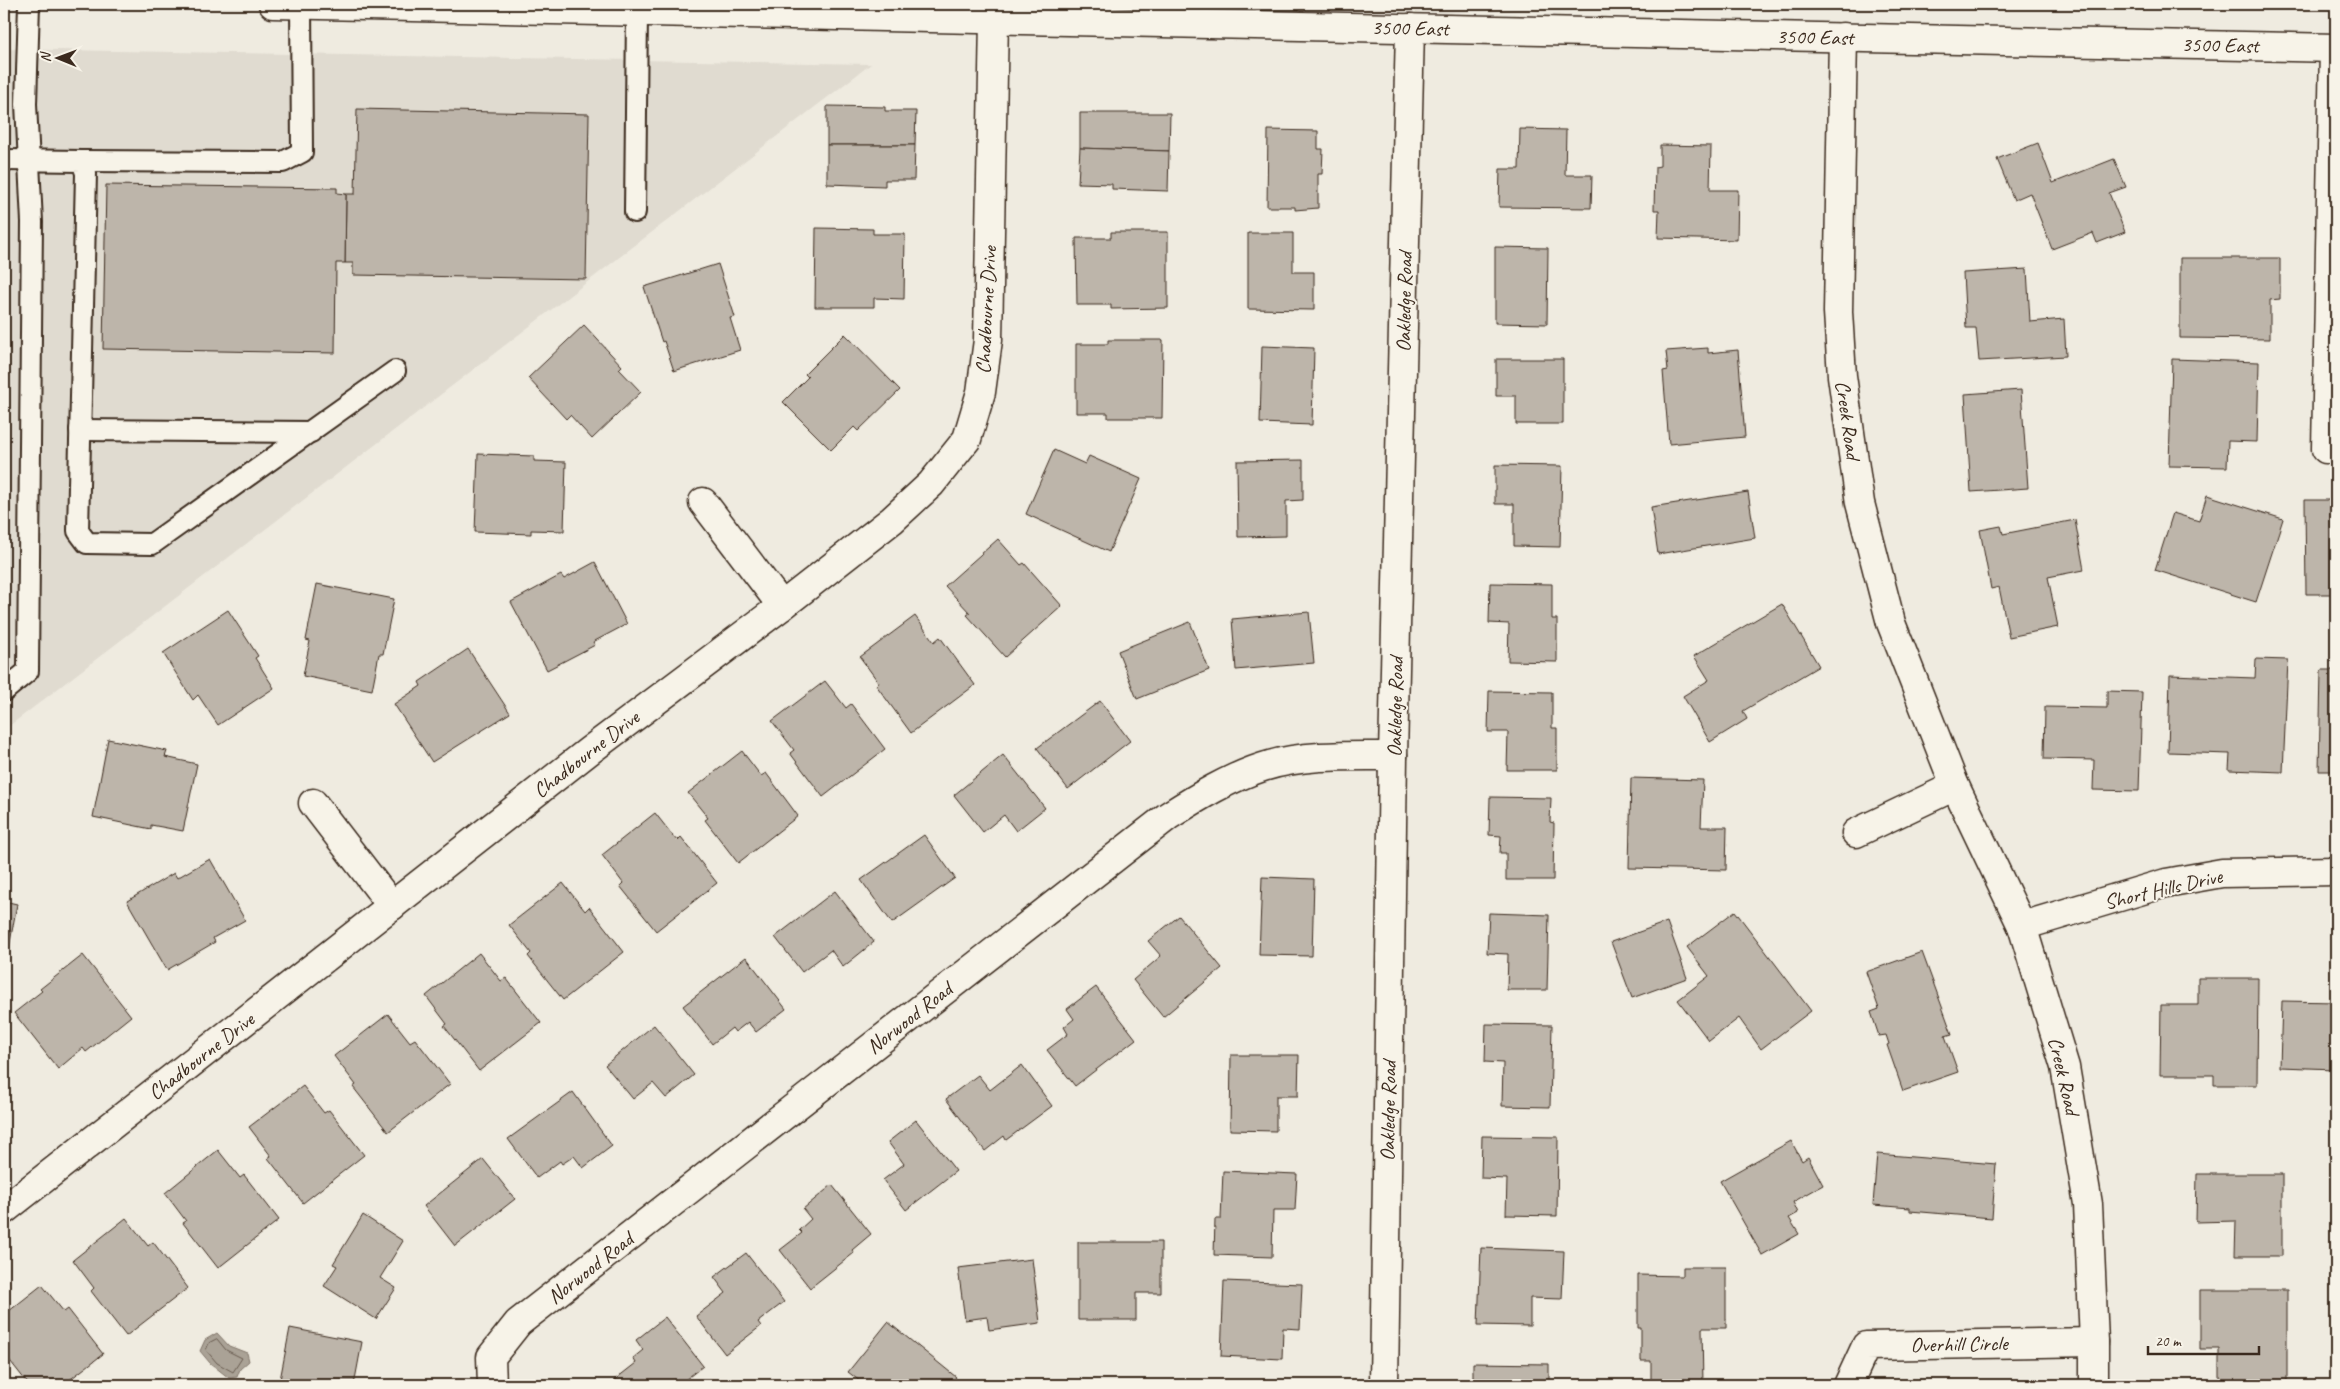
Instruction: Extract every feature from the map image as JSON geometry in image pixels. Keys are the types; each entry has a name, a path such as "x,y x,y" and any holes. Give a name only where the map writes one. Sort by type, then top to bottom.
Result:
{"street":[{"name":"3500 East","path":"274,4 637,12 866,10 994,19 2335,48"},
{"name":"Chadbourne Drive","path":"5,1205 589,751 782,606 892,520 931,484 966,439 981,392 988,340 994,19"},
{"name":"Oakledge Road","path":"1384,1385 1393,756 1410,28"},
{"name":"Creek Road","path":"1843,37 1838,312 1842,376 1860,502 1891,623 1955,786 2022,926 2066,1077 2088,1204 2094,1385"},
{"path":"2335,48 2326,449 2336,449"},
{"path":"703,502 782,606"},
{"name":"Norwood Road","path":"492,1385 491,1357 518,1323 1168,816 1206,792 1264,767 1323,757 1393,756"},
{"path":"1856,832 1955,786"},
{"path":"313,803 392,906"},
{"name":"Short Hills Drive","path":"2022,926 2166,883 2222,873 2336,871"},
{"name":"Overhill Circle","path":"1848,1385 1866,1346 2094,1342"}],"lane":[{"path":"4,690 28,671 32,222 26,104 29,4"},
{"path":"4,160 283,162 302,152 301,4"},
{"path":"635,212 637,12"},
{"path":"82,161 86,173 78,531 87,543 152,544 395,371"},
{"path":"80,430 311,432"}],"shaded area":[{"path":"4,49 58,50 871,64 4,730"}],"water":[{"path":"217,1333 229,1346 247,1353 249,1361 240,1369 237,1377 229,1378 210,1363 200,1351 205,1340"}],"building":[{"path":"827,106 885,107 885,111 916,111 915,145 827,145"},
{"path":"357,109 589,114 586,279 353,275 353,263 345,263 346,194 355,194"},
{"path":"1080,113 1170,113 1169,151 1080,148"},
{"path":"1520,129 1566,130 1565,175 1592,175 1591,208 1499,207 1500,169 1519,169"},
{"path":"1268,130 1318,131 1318,149 1323,149 1322,174 1318,174 1318,208 1295,210 1295,207 1267,207"},
{"path":"2038,143 2053,183 2114,159 2126,187 2109,193 2125,232 2097,243 2093,233 2052,249 2030,193 2014,200 1997,159"},
{"path":"827,145 915,145 914,180 885,180 885,186 827,184"},
{"path":"1660,145 1711,146 1710,190 1738,190 1737,240 1658,238 1659,210 1654,210 1655,167 1660,166"},
{"path":"1080,148 1169,151 1168,191 1112,189 1112,184 1078,183"},
{"path":"106,185 337,188 337,193 346,194 345,263 336,263 335,353 103,349"},
{"path":"816,228 873,229 873,234 905,234 904,299 874,298 874,307 815,307"},
{"path":"1111,232 1168,232 1168,308 1111,309 1111,305 1077,305 1076,238 1111,238"},
{"path":"1248,233 1293,233 1293,272 1314,272 1314,310 1248,309"},
{"path":"1495,247 1548,248 1547,324 1495,323"},
{"path":"2180,258 2280,258 2280,299 2270,300 2270,339 2180,338"},
{"path":"718,264 735,317 730,318 740,350 674,371 664,341 662,342 644,287"},
{"path":"2027,269 2030,322 2064,319 2066,356 1979,361 1976,328 1966,328 1963,273"},
{"path":"584,325 622,366 619,369 641,392 592,439 570,415 566,419 528,378"},
{"path":"845,334 900,390 858,431 854,427 831,450 783,402 808,377 805,374"},
{"path":"1108,340 1163,340 1162,418 1108,418 1108,413 1076,413 1076,344 1108,344"},
{"path":"1262,346 1314,348 1312,425 1260,423"},
{"path":"1708,348 1708,353 1738,350 1745,437 1669,444 1663,371 1668,370 1666,351"},
{"path":"1496,359 1563,359 1563,424 1516,424 1516,396 1496,396"},
{"path":"2172,359 2259,362 2257,442 2228,441 2227,467 2169,466"},
{"path":"2021,390 2028,488 1971,492 1965,394"},
{"path":"1054,450 1085,464 1089,456 1141,479 1109,552 1026,514"},
{"path":"478,454 534,456 534,461 566,462 564,531 531,530 531,534 475,532"},
{"path":"1303,460 1303,500 1286,501 1286,536 1238,537 1237,461"},
{"path":"1495,465 1562,466 1560,547 1514,546 1514,504 1495,504"},
{"path":"1748,492 1755,538 1658,554 1651,507"},
{"path":"2207,495 2283,519 2256,602 2155,570 2173,513 2199,521"},
{"path":"2305,500 2336,500 2336,594 2306,594"},
{"path":"2075,520 2084,570 2048,577 2058,627 2009,637 1999,587 1991,589 1980,530 2001,526 2003,534"},
{"path":"998,539 1021,565 1024,563 1062,606 1005,657 967,615 970,613 945,586"},
{"path":"595,562 627,624 593,642 595,645 547,670 511,602 561,575 564,579"},
{"path":"1490,583 1552,584 1552,619 1557,619 1557,662 1508,661 1509,624 1489,623"},
{"path":"317,584 394,599 383,654 379,654 372,690 303,676 310,641 306,640"},
{"path":"1782,604 1819,666 1743,711 1747,719 1710,742 1683,696 1709,680 1694,656"},
{"path":"228,610 258,656 255,658 274,688 218,725 198,695 193,700 163,653"},
{"path":"1309,612 1314,663 1236,670 1232,619"},
{"path":"915,616 934,642 940,637 975,685 911,733 876,685 879,683 860,657"},
{"path":"1190,622 1209,670 1137,699 1118,651"},
{"path":"468,649 510,713 432,762 394,704 421,686 419,682"},
{"path":"2256,659 2288,660 2283,772 2229,770 2230,754 2168,752 2170,675 2255,678"},
{"path":"2321,670 2336,670 2336,771 2319,771"},
{"path":"825,681 846,708 851,704 885,749 823,797 790,753 794,750 772,721"},
{"path":"1489,691 1552,692 1552,728 1557,728 1557,770 1507,770 1508,732 1488,732"},
{"path":"2107,691 2142,692 2139,791 2093,790 2094,760 2044,759 2045,707 2107,708"},
{"path":"1100,701 1130,741 1068,789 1037,748"},
{"path":"108,739 167,751 165,757 197,764 183,831 151,825 151,829 93,817"},
{"path":"742,751 761,776 766,773 798,816 738,863 705,820 708,818 688,793"},
{"path":"1003,755 1045,808 1016,831 1004,815 983,832 954,795"},
{"path":"1631,778 1703,780 1701,827 1727,827 1726,870 1629,868"},
{"path":"1490,797 1551,798 1550,822 1554,823 1553,880 1506,880 1506,853 1500,853 1501,836 1489,835"},
{"path":"655,813 677,841 681,837 717,883 656,931 620,886 623,883 602,855"},
{"path":"924,835 955,878 892,923 861,880"},
{"path":"210,859 245,920 213,938 215,942 167,970 127,901 174,873 177,878"},
{"path":"1262,877 1314,879 1312,956 1259,955"},
{"path":"563,883 585,911 589,907 624,952 563,1000 528,956 531,953 509,925"},
{"path":"835,891 874,942 843,967 831,950 802,972 775,937"},
{"path":"4,901 17,904 7,959 4,958"},
{"path":"1735,911 1811,1011 1761,1049 1739,1018 1709,1041 1678,1000 1709,976 1687,947"},
{"path":"1489,913 1549,915 1547,990 1507,990 1508,954 1487,953"},
{"path":"1179,916 1222,968 1163,1017 1133,980 1161,956 1148,941"},
{"path":"1667,922 1687,978 1632,998 1611,942"},
{"path":"1922,952 1952,1034 1945,1036 1958,1072 1903,1091 1887,1045 1889,1044 1886,1035 1879,1036 1871,1012 1879,1009 1866,972"},
{"path":"479,953 501,981 506,978 541,1023 479,1071 444,1026 447,1024 426,996"},
{"path":"83,955 131,1016 86,1052 83,1048 58,1069 14,1013 42,991 40,989"},
{"path":"746,957 786,1009 756,1032 748,1022 735,1032 732,1028 712,1044 683,1006"},
{"path":"2198,978 2258,978 2257,1085 2214,1085 2214,1075 2160,1075 2161,1005 2198,1005"},
{"path":"1096,987 1136,1039 1075,1086 1047,1050 1068,1034 1064,1027 1074,1019 1067,1009"},
{"path":"2282,1001 2336,1002 2336,1069 2280,1067"},
{"path":"388,1014 410,1042 415,1039 450,1084 388,1132 353,1087 356,1085 334,1056"},
{"path":"1486,1024 1552,1025 1550,1107 1502,1106 1503,1063 1485,1062"},
{"path":"654,1025 694,1075 666,1098 653,1083 633,1099 605,1065"},
{"path":"1231,1055 1299,1055 1298,1096 1276,1096 1276,1131 1230,1130"},
{"path":"1022,1065 1052,1106 1006,1140 1004,1136 985,1151 946,1099 978,1075 990,1090"},
{"path":"303,1086 324,1113 329,1110 364,1155 303,1203 268,1158 271,1156 249,1127"},
{"path":"573,1092 612,1146 583,1168 574,1156 562,1164 560,1161 537,1178 508,1139"},
{"path":"916,1120 956,1171 906,1210 883,1180 904,1164 888,1142"},
{"path":"1482,1136 1558,1137 1557,1216 1506,1215 1507,1179 1481,1178"},
{"path":"1791,1141 1802,1161 1808,1157 1823,1185 1793,1202 1798,1213 1789,1218 1799,1234 1762,1255 1720,1181"},
{"path":"218,1150 240,1178 244,1175 279,1220 218,1268 183,1223 186,1221 165,1193"},
{"path":"1877,1154 1996,1164 1992,1218 1910,1211 1910,1208 1873,1205"},
{"path":"483,1159 515,1199 455,1246 424,1206"},
{"path":"1223,1171 1297,1174 1295,1210 1273,1210 1272,1257 1214,1255 1215,1219 1221,1219"},
{"path":"2197,1174 2282,1174 2282,1256 2235,1256 2236,1221 2196,1222"},
{"path":"832,1185 871,1234 852,1250 854,1253 810,1288 780,1250 802,1233 799,1230 811,1219 803,1209"},
{"path":"363,1215 403,1241 380,1278 396,1288 376,1319 324,1286 337,1266 333,1264"},
{"path":"126,1218 148,1246 153,1242 188,1288 126,1336 91,1291 94,1288 73,1260"},
{"path":"1078,1242 1161,1242 1161,1293 1136,1293 1136,1320 1078,1320"},
{"path":"1481,1248 1564,1251 1562,1299 1530,1298 1530,1326 1478,1325"},
{"path":"746,1253 784,1302 758,1322 761,1326 725,1354 696,1316 726,1293 714,1277"},
{"path":"1032,1259 1040,1323 989,1330 987,1317 965,1320 958,1268"},
{"path":"1683,1267 1726,1267 1726,1328 1702,1328 1703,1385 1651,1385 1651,1361 1641,1361 1641,1328 1638,1328 1638,1275 1683,1276"},
{"path":"1224,1281 1302,1284 1300,1329 1283,1328 1282,1359 1221,1356"},
{"path":"42,1285 64,1312 68,1309 103,1354 63,1385 29,1385 7,1357 10,1355 4,1347 4,1315"},
{"path":"2200,1290 2287,1290 2287,1385 2219,1385 2219,1349 2200,1349"},
{"path":"665,1317 703,1366 685,1380 687,1383 685,1385 617,1385 613,1381 636,1363 633,1358 643,1350 636,1340"},
{"path":"888,1322 956,1377 950,1385 865,1385 848,1372"},
{"path":"290,1328 362,1342 354,1385 339,1383 339,1385 279,1385"},
{"path":"1473,1363 1549,1364 1549,1385 1473,1385"}]}
